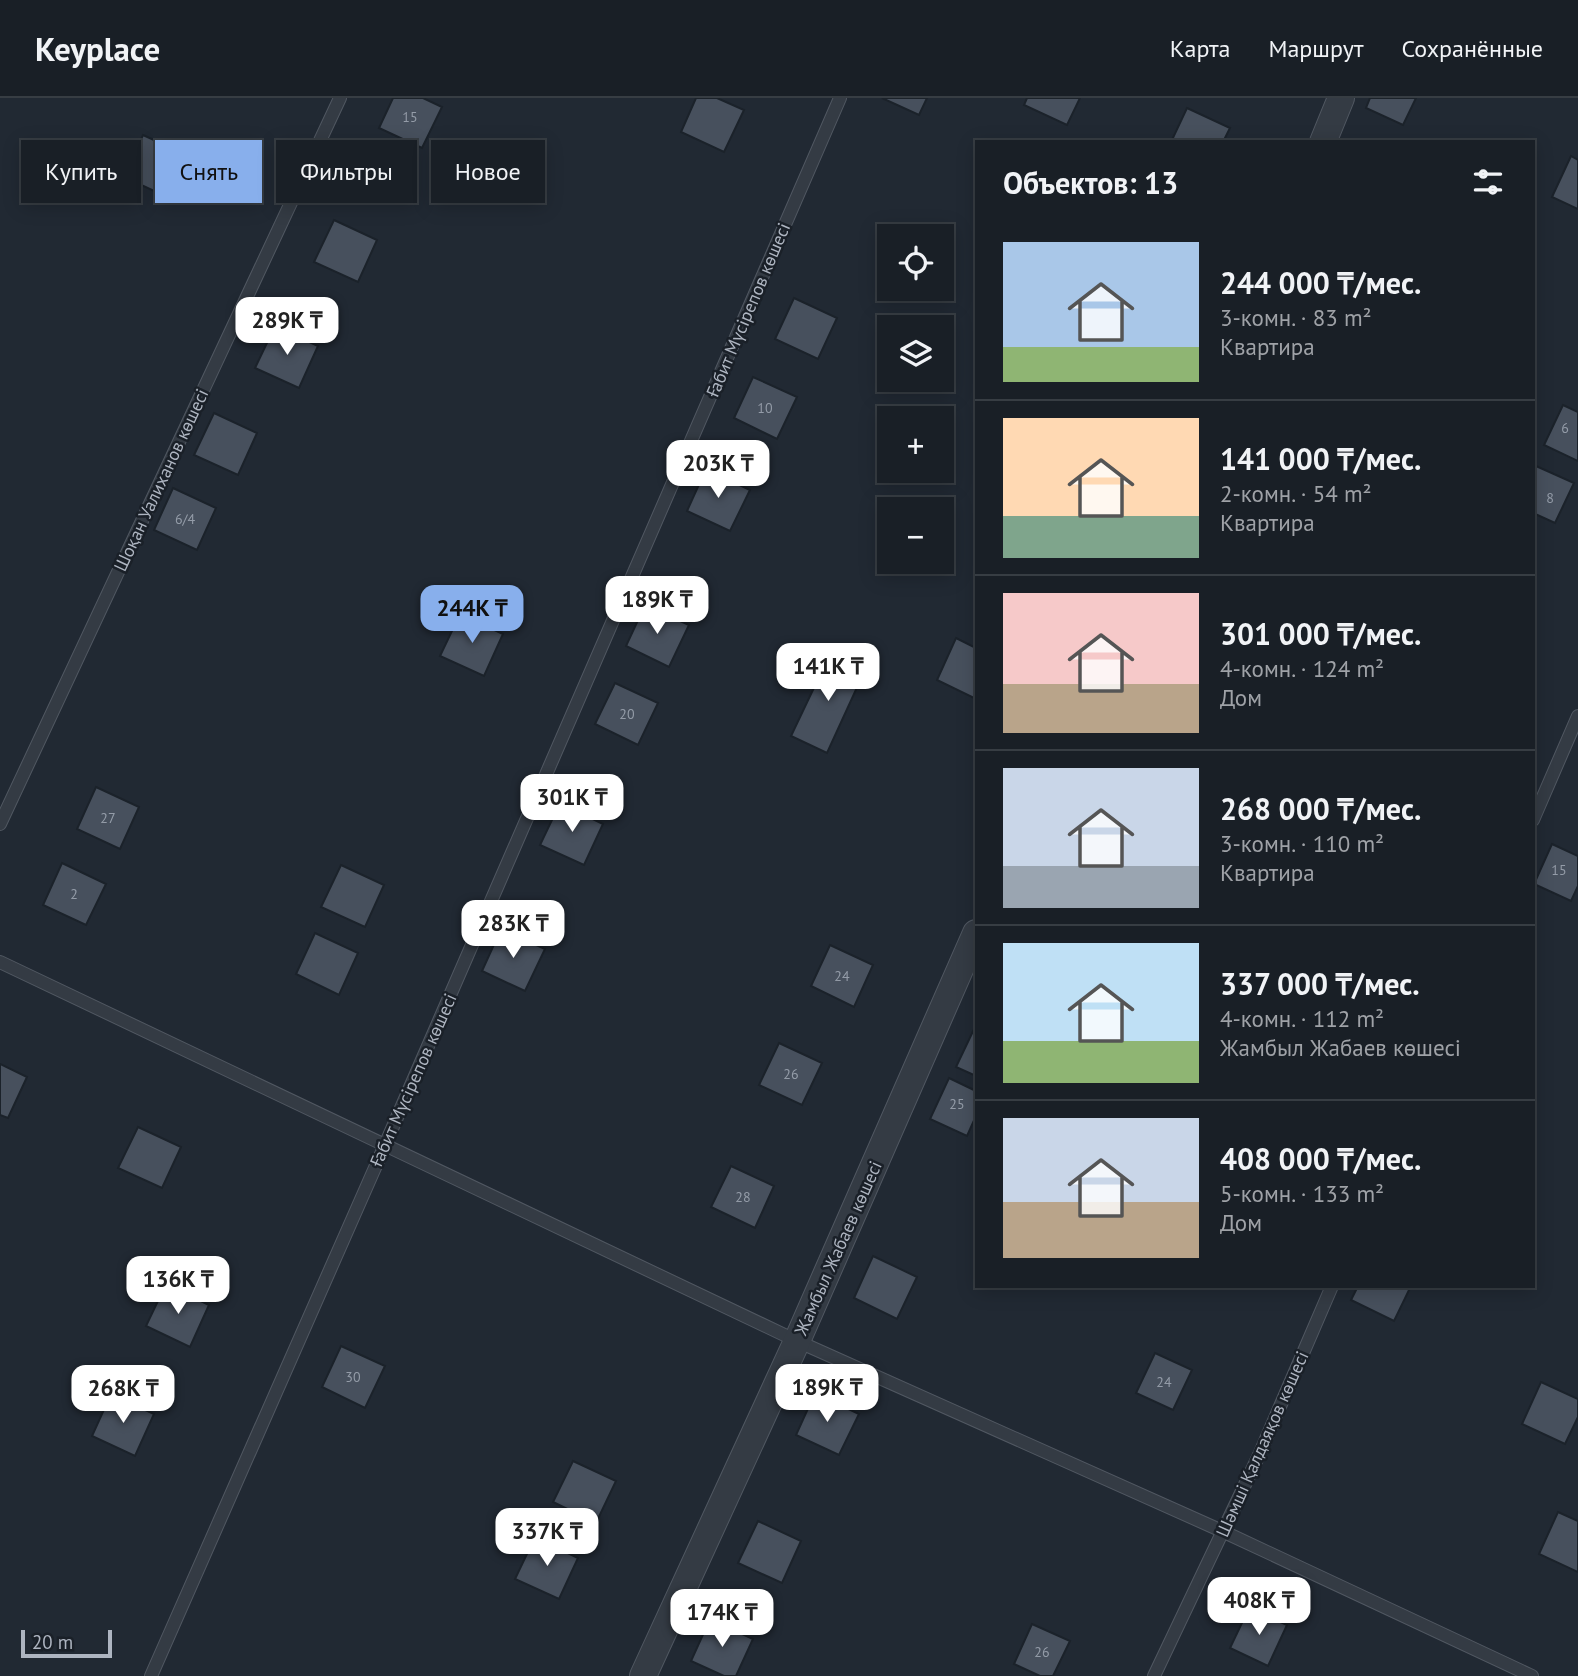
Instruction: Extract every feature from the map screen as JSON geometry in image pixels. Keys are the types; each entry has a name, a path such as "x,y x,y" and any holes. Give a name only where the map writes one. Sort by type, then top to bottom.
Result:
{"street":[{"path":"1323,140 1341,98"},
{"name":"Жамбыл Жабаев көшесі","path":"643,1676 797,1341 975,935"}],"lane":[{"name":"Шоқан Уалиханов көшесі","path":"0,824 340,98"},
{"name":"Ғабит Мүсірепов көшесі","path":"151,1676 385,1145 839,98"},
{"path":"1535,815 1578,716"},
{"path":"2,967 797,1341 1222,1531 1532,1676"},
{"name":"Шәмші Қалдаяқов көшесі","path":"1154,1676 1331,1288"}],"building":[{"path":"393,98 423,98 442,107 422,148 417,146 417,140 405,140 379,128"},
{"path":"696,98 717,98 744,110 724,152 681,132"},
{"path":"882,98 927,98 919,115"},
{"path":"1027,98 1080,98 1067,125 1024,105"},
{"path":"1370,98 1416,98 1403,125 1366,108"},
{"path":"1187,108 1230,128 1224,140 1172,140"},
{"path":"143,135 155,140 155,191 141,185"},
{"path":"1571,156 1578,160 1578,209 1552,197"},
{"path":"334,220 377,240 358,282 314,262"},
{"path":"794,298 837,318 818,359 775,339"},
{"path":"275,326 318,346 299,388 255,368"},
{"path":"753,377 797,397 777,439 734,418"},
{"path":"1563,405 1578,412 1578,461 1544,445"},
{"path":"214,413 257,433 238,475 194,455"},
{"path":"1536,466 1574,483 1555,523 1535,514"},
{"path":"706,469 750,490 730,531 687,511"},
{"path":"173,488 216,508 197,550 154,530"},
{"path":"645,605 689,625 669,667 626,646"},
{"path":"460,614 503,634 484,676 440,656"},
{"path":"956,638 975,648 975,699 937,680"},
{"path":"830,654 865,670 827,753 791,736"},
{"path":"615,683 658,703 638,745 595,724"},
{"path":"96,787 139,807 120,849 77,829"},
{"path":"560,803 603,824 584,865 540,845"},
{"path":"1552,844 1578,856 1578,886 1571,901 1535,884"},
{"path":"62,863 106,884 86,925 43,905"},
{"path":"341,865 384,885 365,927 321,907"},
{"path":"501,929 545,949 525,991 482,971"},
{"path":"315,933 358,953 339,995 296,974"},
{"path":"830,945 873,965 854,1007 811,986"},
{"path":"975,1027 975,1076 956,1067"},
{"path":"779,1043 822,1063 802,1105 759,1085"},
{"path":"0,1064 27,1077 8,1118 0,1115"},
{"path":"949,1078 975,1091 975,1118 967,1136 930,1119"},
{"path":"138,1127 181,1147 162,1188 118,1168"},
{"path":"731,1166 774,1186 755,1228 711,1207"},
{"path":"873,1256 917,1277 897,1319 854,1298"},
{"path":"166,1284 209,1305 190,1347 146,1326"},
{"path":"1357,1288 1410,1288 1394,1321 1351,1300"},
{"path":"341,1346 385,1366 365,1408 322,1387"},
{"path":"1155,1353 1192,1370 1173,1410 1136,1393"},
{"path":"1541,1382 1578,1399 1578,1417 1565,1444 1522,1424"},
{"path":"815,1393 859,1414 839,1455 796,1435"},
{"path":"111,1394 154,1414 135,1456 92,1436"},
{"path":"573,1461 616,1481 596,1523 553,1502"},
{"path":"1558,1512 1578,1521 1578,1572 1539,1554"},
{"path":"758,1521 801,1541 782,1583 738,1563"},
{"path":"535,1537 578,1558 559,1599 515,1579"},
{"path":"1249,1608 1287,1625 1268,1666 1230,1648"},
{"path":"710,1619 753,1639 736,1676 724,1676 691,1661"},
{"path":"1032,1624 1070,1641 1053,1676 1040,1676 1014,1664"}]}
